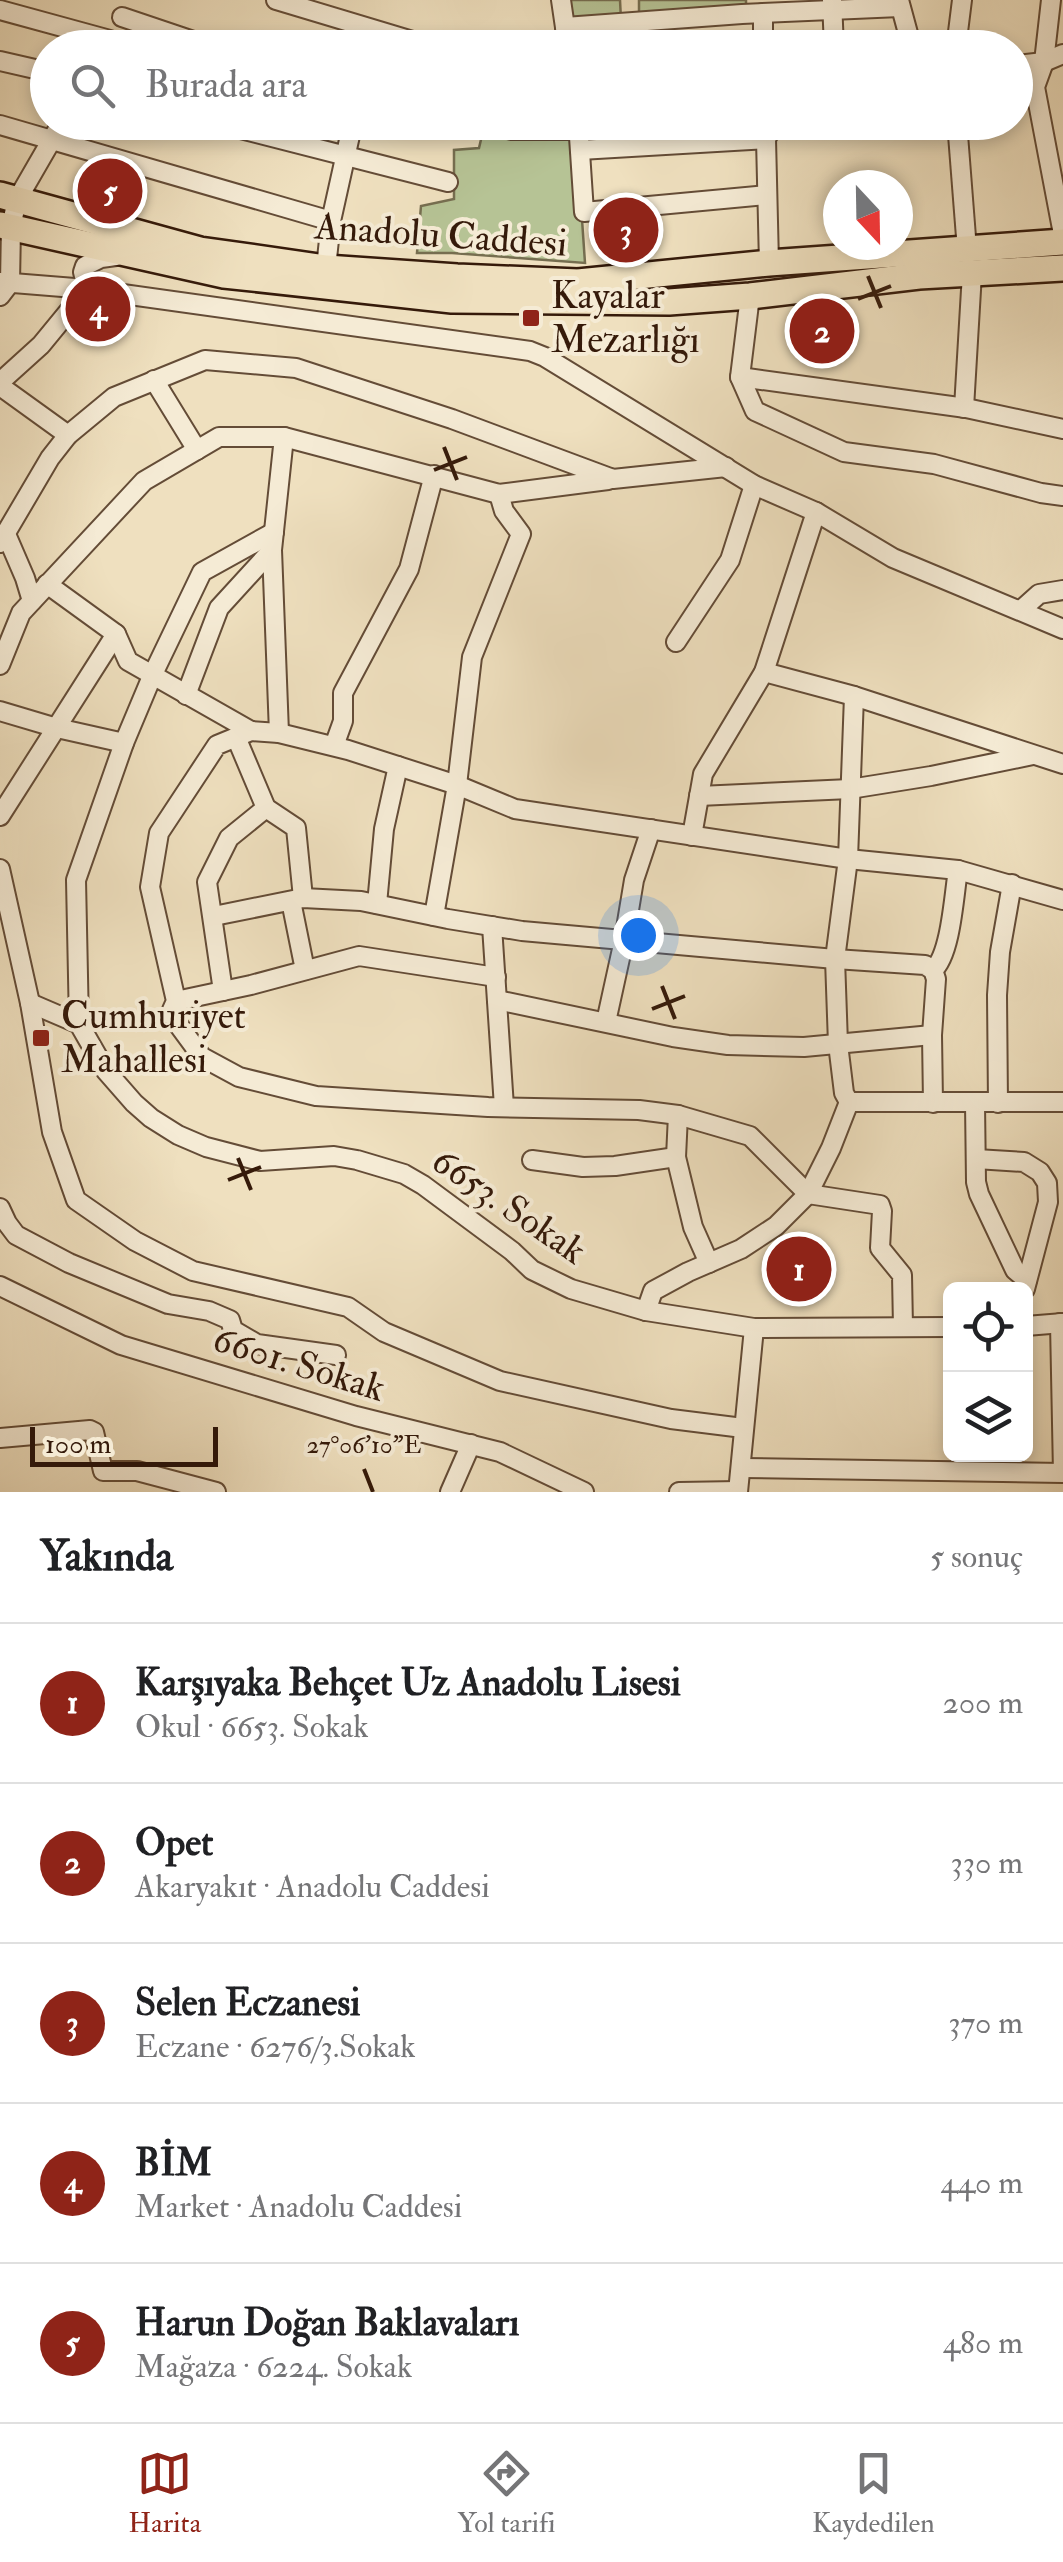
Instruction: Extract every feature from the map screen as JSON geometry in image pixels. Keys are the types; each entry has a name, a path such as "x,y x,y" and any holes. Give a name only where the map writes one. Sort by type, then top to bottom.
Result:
{"highway":[{"name":"Anadolu Caddesi","path":"8,197 200,250 326,268 578,282 598,299"},
{"name":"Anadolu Caddesi","path":"5,226 224,275 452,300 669,302 750,296 919,276 1063,242"},
{"name":"Anadolu Caddesi","path":"598,299 769,263 969,262 1063,268"}],"street":[{"path":"276,0 354,30"},
{"path":"562,0 565,28 831,5 900,3 907,30"},
{"path":"958,30 962,0"},
{"path":"1050,0 1044,62 1035,87 1063,234"},
{"path":"831,5 833,30"},
{"path":"126,9 173,30"},
{"path":"0,10 63,30"},
{"path":"762,13 763,30"},
{"path":"1033,63 1063,54"},
{"path":"0,60 30,68"},
{"path":"0,126 30,134"},
{"path":"332,221 52,140 8,197 3,287 87,289 530,351 754,485 816,512 893,558 1063,629"},
{"path":"280,140 448,182"},
{"path":"326,268 349,140"},
{"path":"580,140 584,212 767,195"},
{"path":"580,150 678,140"},
{"path":"766,140 769,263"},
{"path":"959,140 969,262 964,408"},
{"path":"87,289 83,272 89,262 131,254"},
{"path":"582,265 598,299"},
{"path":"68,435 0,384 41,345 87,289"},
{"path":"750,296 740,377 755,411 844,452 934,464 1041,494 1063,496"},
{"path":"32,601 25,578 3,539 50,458 68,435 114,397 205,360 296,368 452,419 613,480"},
{"path":"740,377 964,408 1063,429"},
{"path":"154,380 197,450"},
{"path":"0,666 22,613 144,481 219,437 284,437 499,494 726,467"},
{"path":"279,734 273,541 284,437"},
{"path":"334,746 343,721 343,693 410,569 434,476"},
{"path":"676,642 730,560 754,485"},
{"path":"434,916 472,657 521,534 504,511 499,494"},
{"path":"692,836 703,774 764,672 816,512"},
{"path":"30,1002 79,1024 76,880 124,744 202,572 273,541"},
{"path":"186,694 219,608 273,541"},
{"path":"47,584 116,634 128,661 244,734 266,808 296,828 297,899 306,970"},
{"path":"1020,610 1040,594 1063,590"},
{"path":"0,816 116,634"},
{"path":"764,672 854,696 1063,764"},
{"path":"646,1311 654,1291 776,1226 808,1194 848,1102 838,1044 834,959 848,859 854,696"},
{"path":"0,711 124,744"},
{"path":"903,1327 902,1275 880,1248 880,1205 808,1194 750,1136 678,1115 639,1110 316,1096 239,1077 202,1057 172,1010 176,1001 150,887 158,833 218,744 244,734 279,734 334,746 456,784 516,809 848,859 958,870 1063,900"},
{"path":"699,796 850,789 1033,754"},
{"path":"376,904 384,830 398,766"},
{"path":"223,991 207,882 229,838 266,808"},
{"path":"606,1022 634,880 651,829"},
{"path":"0,869 30,1002 52,1132 76,1200 134,1241 193,1272 348,1307 384,1332 500,1381 672,1418 743,1428"},
{"path":"933,970 940,964 945,947 958,870"},
{"path":"998,1103 997,995 1012,884"},
{"path":"214,916 297,899 361,901 492,926 925,964 933,970 936,980 933,1103"},
{"path":"492,926 504,1107"},
{"path":"176,1001 358,956 496,976"},
{"path":"497,1000 728,1045 804,1047 932,1036"},
{"name":"6653. Sokak","path":"79,1024 106,1071 134,1103 178,1135 260,1161 334,1156 404,1174 424,1185 532,1270 571,1289 646,1311 754,1328 943,1327"},
{"path":"848,1102 1063,1102"},
{"path":"975,1103 979,1194 1024,1282"},
{"path":"678,1115 676,1158 690,1217 708,1263"},
{"path":"532,1160 583,1167 676,1158"},
{"path":"976,1159 1024,1162 1040,1172 1047,1183 1048,1202 1027,1282"},
{"path":"0,1208 16,1235 94,1275 168,1304 230,1320 234,1330 258,1344 336,1355"},
{"name":"6601. Sokak","path":"0,1286 121,1345 356,1416 500,1452 584,1492"},
{"path":"742,1468 1063,1473 1062,1324 1033,1326"},
{"path":"678,1492 738,1492 754,1328"},
{"path":"0,1438 90,1430 97,1440 103,1471 137,1471 216,1492"},
{"path":"450,1492 471,1444"},
{"path":"894,1492 895,1471"},
{"path":"964,1492 966,1472"}],"green space":[{"path":"566,0 620,0 621,20 568,22"},
{"path":"639,0 746,0 746,11 639,20"},
{"path":"481,140 577,140 585,263 417,253 421,206 454,199 454,150 479,148"}],"place":[{"name":"Harun Doğan Baklavaları","path":"110,191"},
{"name":"Selen Eczanesi","path":"626,230"},
{"name":"BİM","path":"98,309"},
{"name":"Kayalar Mezarlığı","path":"531,318"},
{"name":"Opet","path":"822,331"},
{"name":"Cumhuriyet Mahallesi","path":"41,1038"},
{"name":"Karşıyaka Behçet Uz Anadolu Lisesi","path":"799,1269"}]}
